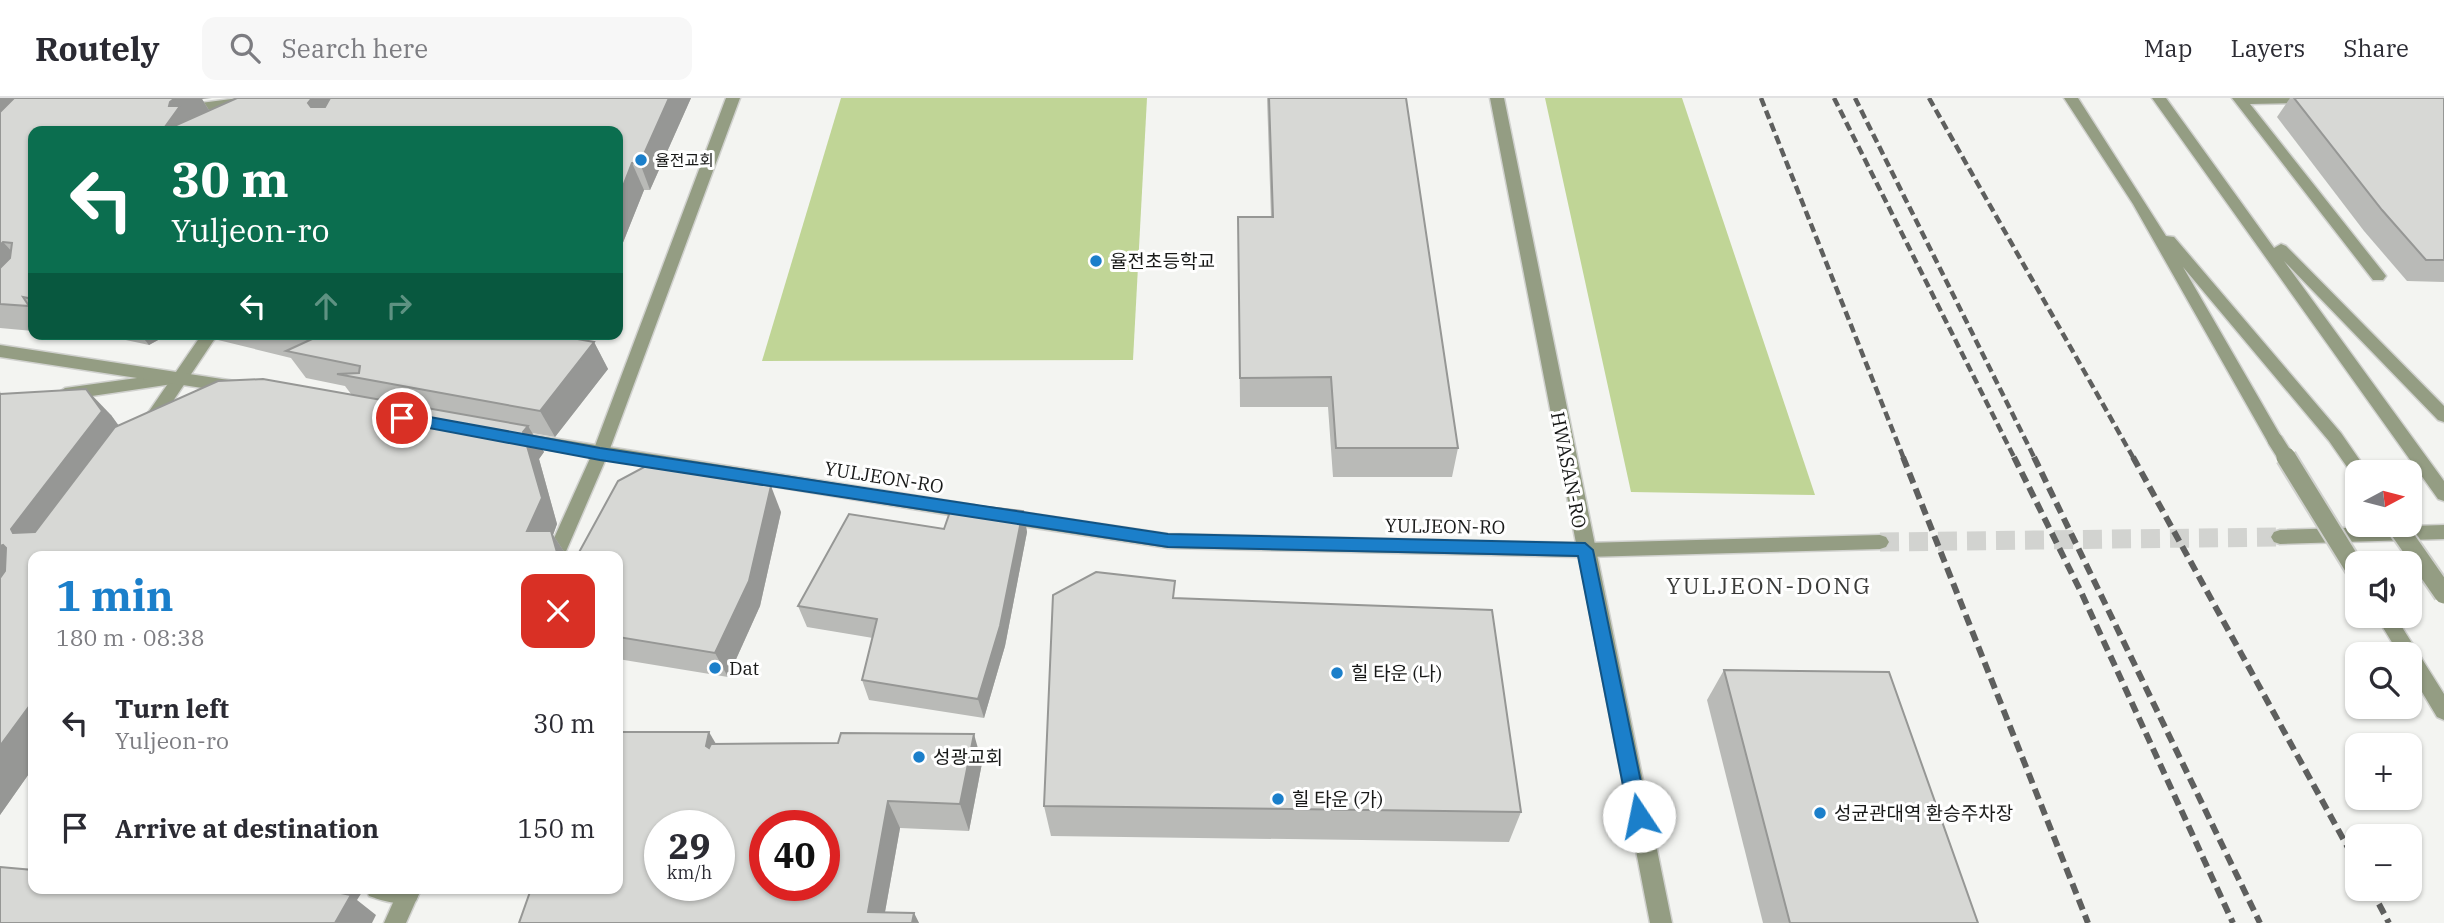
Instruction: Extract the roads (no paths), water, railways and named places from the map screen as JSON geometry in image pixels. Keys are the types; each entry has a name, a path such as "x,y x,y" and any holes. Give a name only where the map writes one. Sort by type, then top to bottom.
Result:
{"street":[{"path":"174,110 269,98"},
{"path":"557,551 600,454 733,98"},
{"name":"HWASAN-RO","path":"1497,98 1661,923"},
{"path":"2071,98 2140,204 2275,440 2345,553"},
{"path":"2159,98 2242,209 2444,494"},
{"path":"2239,99 2360,98"},
{"path":"2239,99 2378,276"},
{"path":"215,118 232,104"},
{"path":"2140,204 2351,460"},
{"path":"2242,209 2444,416"},
{"path":"142,434 183,378 206,340"},
{"path":"0,351 251,390"},
{"path":"52,396 183,378"},
{"name":"YULJEON-RO","path":"498,435 600,454 1168,541 1585,550 1880,542"},
{"path":"2280,537 2444,532"},
{"path":"2404,537 2444,594"},
{"path":"2422,675 2444,710"},
{"path":"396,923 408,894"}],"tunnel":[{"path":"1880,542 2280,537"}],"railway":[{"path":"1761,98 1904,459"},
{"path":"1834,98 2014,458"},
{"path":"1855,98 2035,459"},
{"path":"1929,98 2134,459"},
{"path":"1903,457 2088,923"},
{"path":"2034,457 2260,923"},
{"path":"2133,457 2345,842"},
{"path":"2014,458 2081,592 2233,923"},
{"path":"2377,901 2389,923"}],"place":[{"name":"율전교회","path":"641,160"},
{"name":"율전초등학교","path":"1096,261"},
{"name":"Dat","path":"715,668"},
{"name":"힐 타운 (나)","path":"1337,673"},
{"name":"성광교회","path":"919,757"},
{"name":"힐 타운 (가)","path":"1278,799"},
{"name":"성균관대역 환승주차장","path":"1820,813"}],"district":[{"name":"YULJEON-DONG","path":"1769,585"}]}
